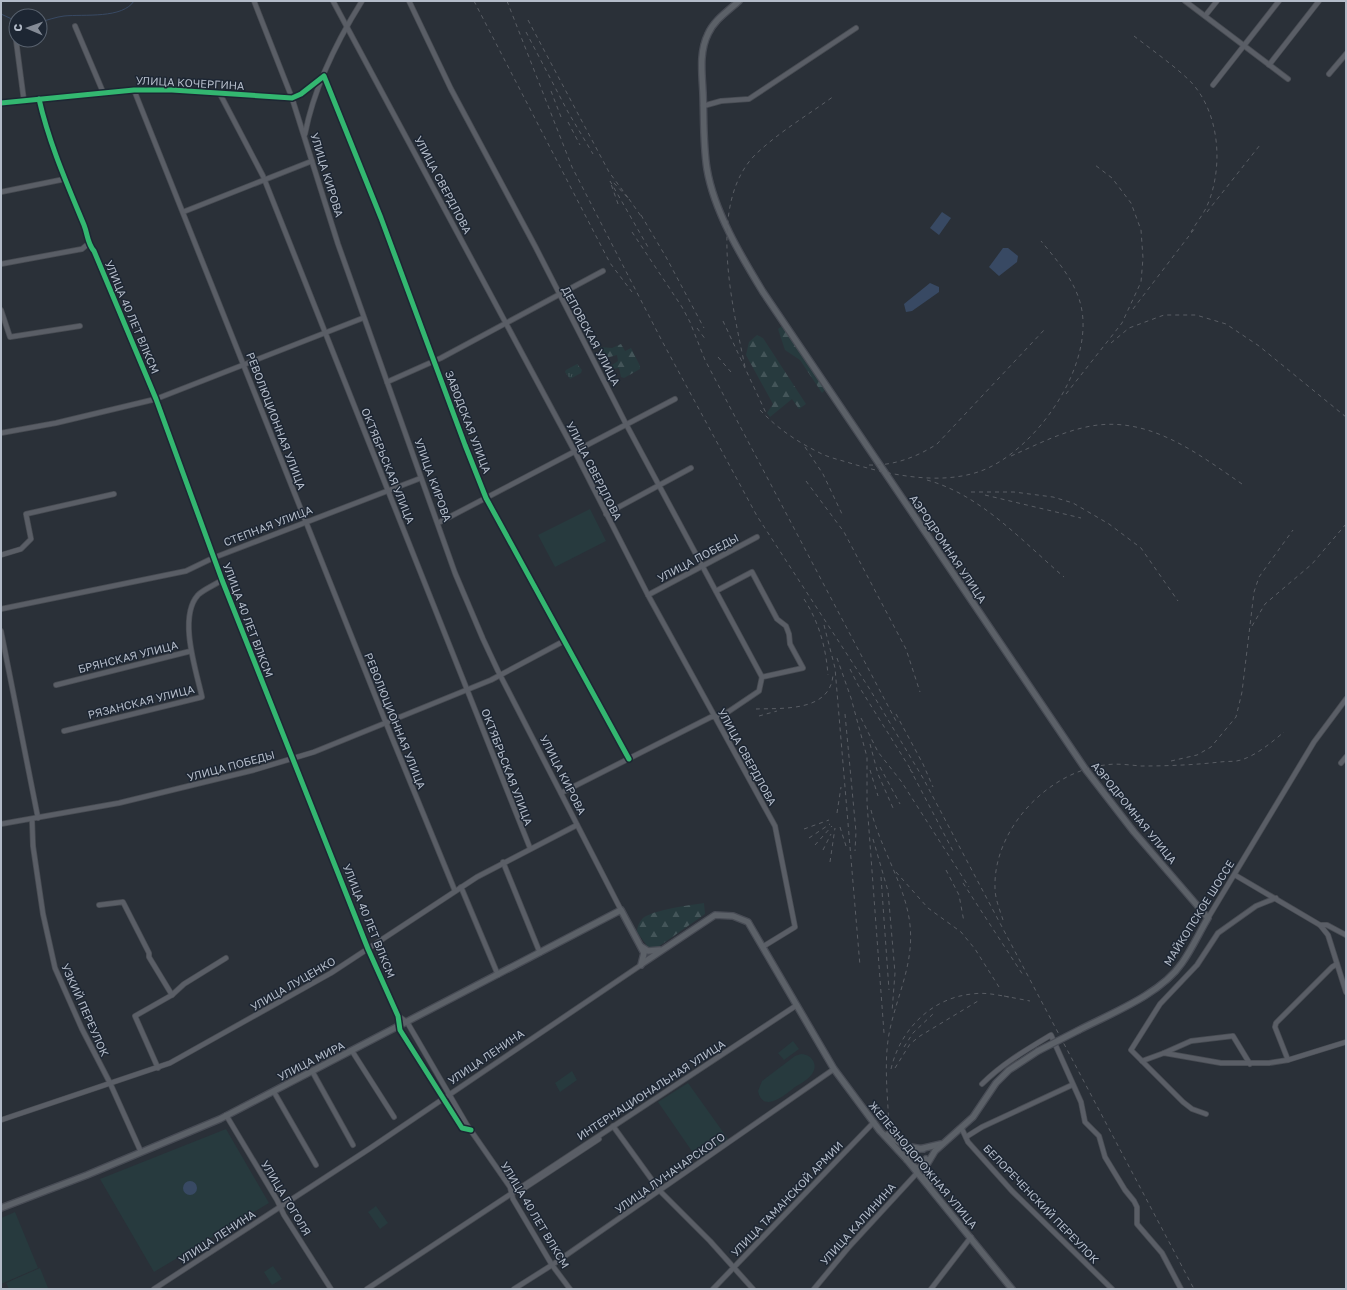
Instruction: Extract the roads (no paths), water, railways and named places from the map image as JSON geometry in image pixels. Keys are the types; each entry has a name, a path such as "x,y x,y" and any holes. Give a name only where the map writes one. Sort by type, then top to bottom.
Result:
{"main road":[{"name":"АЭРОДРОМНАЯ УЛИЦА","path":"739,1 713,24 704,41 702,50 703,106 707,170 721,213 732,238 763,292 1086,770 1134,832 1208,918"},
{"name":"УЛИЦА КИРОВА","path":"621,910 644,953 644,960 641,964"},
{"name":"УЛИЦА МИРА","path":"1,1208 141,1152 226,1115 274,1092 621,910"},
{"name":"УЛИЦА ЛЕНИНА","path":"641,964 708,918 721,914 744,919 754,930 764,946"},
{"name":"МАЙКОПСКОЕ ШОССЕ","path":"962,1128 973,1117 1002,1076 1017,1064 1038,1051 1138,999 1170,976 1181,964 1208,918"},
{"path":"641,946 648,951 662,950"},
{"name":"ЖЕЛЕЗНОДОРОЖНАЯ УЛИЦА","path":"764,946 834,1069 880,1131 908,1161 1012,1289"},
{"path":"874,1122 902,1145 923,1149"},
{"path":"945,1142 911,1151 908,1154 908,1161 916,1168 920,1168 928,1156 934,1151 945,1142 962,1128"},
{"path":"932,1190 926,1178 926,1169 928,1160 934,1151"}],"street":[{"name":"УЛИЦА КИРОВА","path":"254,1 292,98 363,318 467,602 500,676 621,910"},
{"name":"УЛИЦА СВЕРДЛОВА","path":"333,1 575,452 648,595 775,826 795,926 764,946"},
{"path":"305,136 309,116 324,76 346,26 362,1"},
{"name":"ДЕПОВСКАЯ УЛИЦА","path":"409,1 451,90 616,400 626,424 762,677"},
{"path":"1185,1 1288,79"},
{"path":"1205,16 1217,1"},
{"path":"1213,85 1279,1"},
{"path":"1269,65 1319,1"},
{"path":"75,26 103,92"},
{"path":"703,106 721,101 749,99 856,28"},
{"path":"17,48 24,101"},
{"path":"1329,74 1346,54"},
{"path":"292,98 301,94 324,76"},
{"name":"ЗАВОДСКАЯ УЛИЦА","path":"324,76 381,218 486,498 629,759"},
{"name":"УЛИЦА КОЧЕРГИНА","path":"1,102 134,90 172,90 292,98"},
{"name":"РЕВОЛЮЦИОННАЯ УЛИЦА","path":"134,90 245,365 386,723 455,891"},
{"name":"ОКТЯБРЬСКАЯ УЛИЦА","path":"220,94 264,180 324,334 388,490 530,848"},
{"name":"УЛИЦА 40 ЛЕТ ВЛКСМ","path":"39,99 65,179 87,232 88,244 94,251 156,399 213,558 368,949 398,1016 399,1026 462,1128 471,1130"},
{"path":"183,212 312,161"},
{"path":"1,192 65,179"},
{"path":"1,264 82,249 88,244"},
{"path":"387,382 434,362 603,271"},
{"path":"1,310 10,337 80,326"},
{"path":"1,433 56,423 156,399 363,318"},
{"path":"438,523 675,399"},
{"path":"606,514 691,468"},
{"name":"СТЕПНАЯ УЛИЦА","path":"1,609 186,571 213,558 421,478"},
{"path":"1,555 21,549 31,539 26,514 114,494"},
{"name":"УЛИЦА ПОБЕДЫ","path":"648,595 757,537"},
{"path":"561,793 715,717 722,716 737,708 759,691 762,677 803,668 790,644 790,634 786,626 777,619 752,572 716,591"},
{"name":"БРЯНСКАЯ УЛИЦА","path":"56,685 191,651 188,614 192,604 199,594 222,580"},
{"path":"1,631 38,818"},
{"name":"УЛИЦА ПОБЕДЫ","path":"1,824 140,798 336,745 500,676 564,641"},
{"name":"РЯЗАНСКАЯ УЛИЦА","path":"64,731 202,697 191,651"},
{"name":"МАЙКОПСКОЕ ШОССЕ","path":"1208,918 1314,742 1346,698"},
{"path":"1341,763 1346,757"},
{"name":"УЗКИЙ ПЕРЕУЛОК","path":"32,819 33,839 43,914 55,968 84,1035 110,1083 141,1152"},
{"name":"УЛИЦА ЛУЦЕНКО","path":"1,1120 158,1068 273,1006 368,949 461,887 504,862 577,825"},
{"path":"504,862 540,953"},
{"path":"1235,875 1320,925 1328,935 1346,992"},
{"path":"461,887 498,975"},
{"path":"1206,1114 1192,1109 1183,1102 1131,1050 1160,1004 1196,965 1218,933 1256,906 1276,898"},
{"path":"99,905 123,902 149,953 149,957 172,995"},
{"path":"1320,925 1327,925 1346,935"},
{"path":"158,1068 135,1016 172,995 184,984 226,958"},
{"name":"УЛИЦА ЛЕНИНА","path":"154,1289 281,1207 443,1099 641,964"},
{"path":"1288,1060 1275,1027 1276,1023 1305,992 1337,964"},
{"path":"1170,976 1178,984"},
{"name":"ИНТЕРНАЦИОНАЛЬНАЯ УЛИЦА","path":"367,1289 511,1194 523,1189 798,1006"},
{"name":"УЛИЦА 40 ЛЕТ ВЛКСМ","path":"398,1016 407,1022 471,1130 510,1188 511,1194 552,1265 570,1289"},
{"path":"982,1084 1017,1055 1051,1034 1072,1085 1081,1102 1085,1122 1099,1136 1105,1157 1137,1207 1137,1224 1162,1253 1181,1289"},
{"path":"1142,1061 1191,1041 1233,1036 1250,1064"},
{"path":"1164,1053 1202,1061 1250,1064 1288,1060 1346,1042"},
{"path":"352,1051 394,1117"},
{"name":"УЛИЦА ЛУНАЧАРСКОГО","path":"514,1289 552,1265 660,1191 834,1069"},
{"path":"312,1071 353,1145"},
{"path":"966,1137 982,1127 1072,1085"},
{"path":"274,1092 316,1165"},
{"name":"УЛИЦА ГОГОЛЯ","path":"226,1115 281,1207 286,1219 331,1289"},
{"name":"УЛИЦА ТАМАНСКОЙ АРМИИ","path":"713,1289 874,1122"},
{"path":"614,1128 660,1191 753,1289"},
{"name":"БЕЛОРЕЧЕНСКИЙ ПЕРЕУЛОК","path":"962,1128 968,1142 1012,1191 1112,1289"},
{"name":"УЛИЦА КАЛИНИНА","path":"814,1289 848,1248 917,1173"},
{"path":"931,1289 971,1237"}],"water":[{"path":"942,212 951,218 939,235 930,228"},
{"path":"1003,248 1008,248 1018,256 1017,262 999,276 989,267"},
{"path":"930,283 939,287 939,292 912,311 906,312 904,304"},
{"path":"187,1181 193,1181 197,1185 197,1191 193,1195 187,1195 183,1191 183,1185"}],"waterway":[{"path":"48,20 64,16 112,13 129,7 134,1"},
{"path":"1,14 8,17"}],"railway":[{"path":"474,1 610,263 632,292"},
{"path":"507,1 572,167 662,341 757,516 869,688 923,778 1194,1289"},
{"path":"528,20 609,172 629,199 613,182"},
{"path":"526,32 568,112 593,154"},
{"path":"1134,36 1189,80 1207,107 1213,123 1216,140 1216,174 1204,213 1191,232"},
{"path":"551,91 561,117"},
{"path":"745,367 730,286 727,256 727,227 732,200 741,175 756,154 784,131 834,96"},
{"path":"568,122 580,145"},
{"path":"1207,212 1260,145"},
{"path":"1066,394 1122,323 1141,282 1143,258 1141,230 1131,203 1112,178 1095,165"},
{"path":"618,204 610,181 648,247"},
{"path":"629,199 643,219"},
{"path":"641,215 666,257 704,328"},
{"path":"1133,309 1195,228"},
{"path":"632,232 682,307 690,322 705,360 896,721"},
{"path":"760,410 787,434 818,452 835,459 883,472 915,477 947,478 978,472 1000,462 1021,445 1041,424 1059,400 1072,374 1081,347 1083,321 1075,288 1057,260 1041,241"},
{"path":"1111,343 1129,328 1164,315 1196,315 1226,324 1259,346 1346,417"},
{"path":"723,321 766,413"},
{"path":"697,328 706,340"},
{"path":"869,465 887,464 904,460 913,457 937,444 1045,329"},
{"path":"718,357 731,372"},
{"path":"1011,456 1055,437 1082,428 1105,424 1126,425 1147,430 1187,448 1242,484"},
{"path":"805,447 823,474 842,514"},
{"path":"927,480 947,487 965,496 983,508 1016,534 1064,577"},
{"path":"806,481 844,532 906,649 920,692"},
{"path":"971,492 1014,492 1053,497 1073,503 1109,524 1141,548 1178,601"},
{"path":"985,495 1081,518"},
{"path":"1252,626 1265,604 1312,564 1346,524"},
{"path":"1171,761 1197,755 1211,747 1236,717 1242,692 1254,592 1259,577 1293,530"},
{"path":"804,599 818,626 826,655 828,675"},
{"path":"824,625 835,668 860,966"},
{"path":"837,658 851,698 867,757 867,803 884,1033"},
{"path":"850,669 858,685 913,773"},
{"path":"756,709 791,708 804,706 814,702 824,696 830,687 833,675"},
{"path":"759,716 777,711"},
{"path":"845,714 856,832 855,851"},
{"path":"896,714 923,764 933,787"},
{"path":"861,718 878,752 901,781 969,887"},
{"path":"1003,920 995,892 997,866 1003,845 1014,825 1028,807 1044,792 1063,779 1084,770 1109,764 1171,766 1239,761 1258,752 1284,732"},
{"path":"870,744 878,774 893,808"},
{"path":"880,767 900,804"},
{"path":"910,769 953,851"},
{"path":"870,770 878,796"},
{"path":"837,813 841,787"},
{"path":"871,810 880,839 898,881 908,910 911,939 908,965 893,1016 888,1041 886,1079 889,1129"},
{"path":"804,829 829,820"},
{"path":"809,838 830,824"},
{"path":"815,845 832,826"},
{"path":"840,827 846,846"},
{"path":"830,862 835,828"},
{"path":"823,850 831,834"},
{"path":"873,839 888,891 895,973 892,1012"},
{"path":"946,870 959,895 964,922"},
{"path":"896,872 928,908 961,932 975,949 999,987"},
{"path":"881,877 889,990"},
{"path":"963,883 1023,975"},
{"path":"891,1069 895,1055 902,1041 910,1029 931,1009 943,1002 957,997 977,993 1009,997"},
{"path":"1004,996 1030,1001"},
{"path":"895,1068 910,1044 920,1036 978,1001"},
{"path":"904,1047 913,1033 934,1013"}]}
